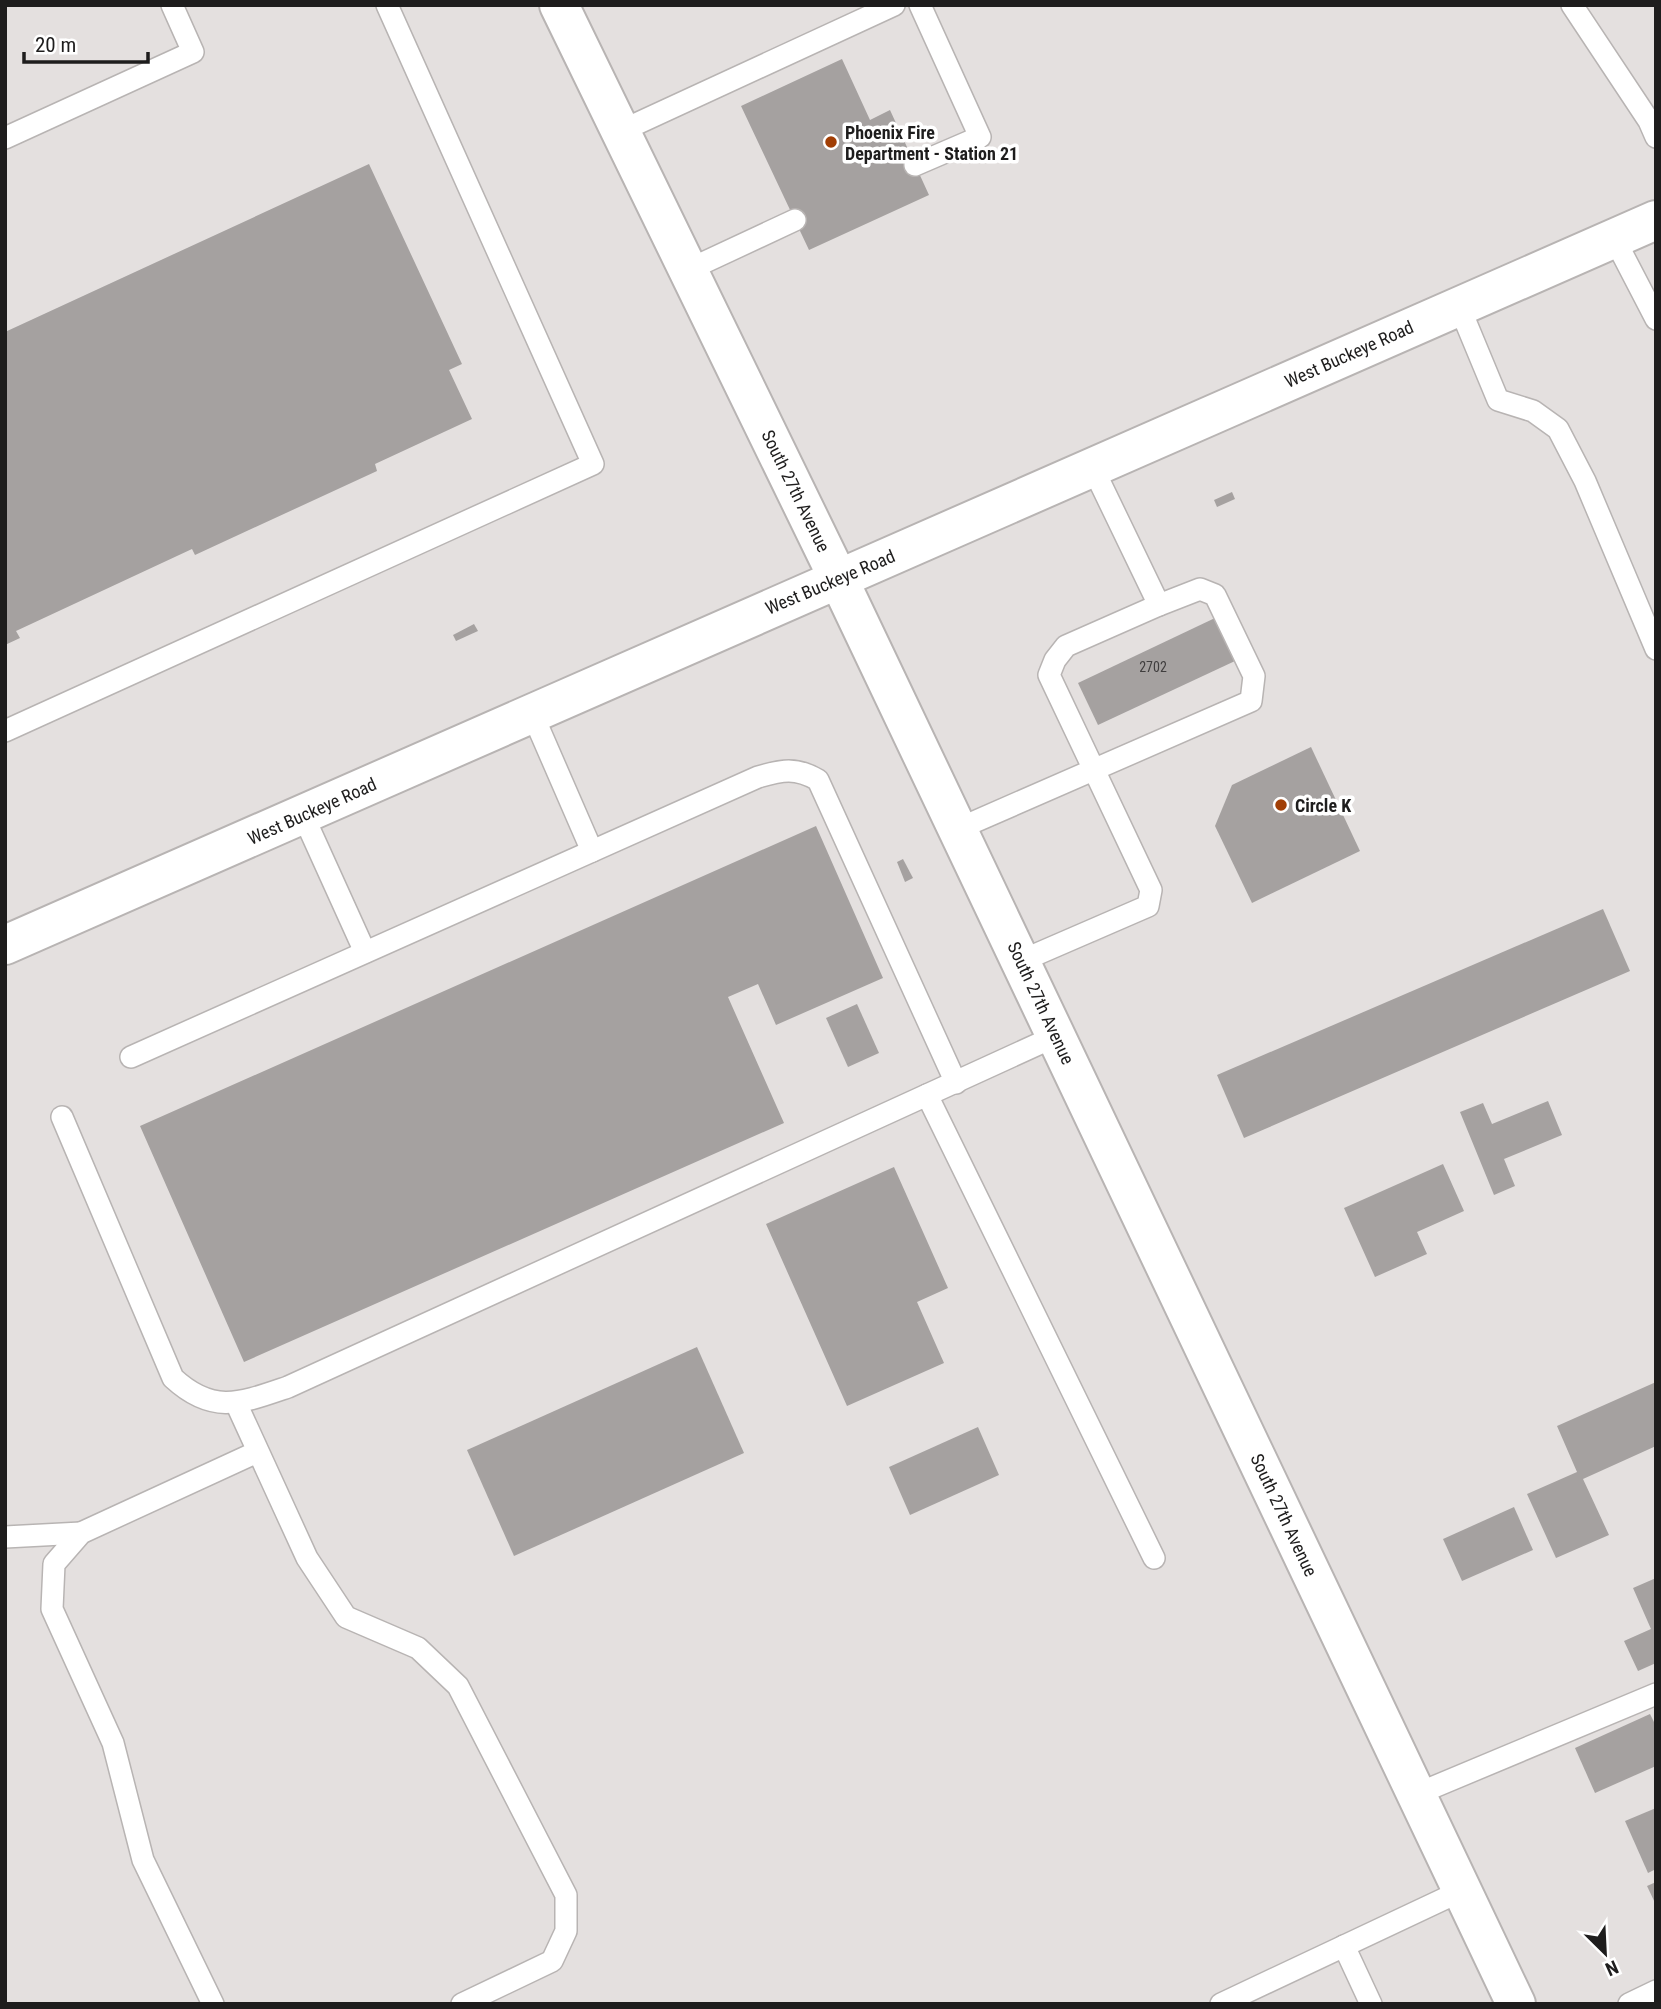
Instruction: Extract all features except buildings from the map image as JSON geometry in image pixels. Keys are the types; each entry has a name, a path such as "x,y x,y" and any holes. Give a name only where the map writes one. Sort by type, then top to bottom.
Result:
{"main road":[{"name":"South 27th Avenue","path":"559,5 838,578 1516,2004"},
{"name":"West Buckeye Road","path":"5,944 1656,220"}],"lane":[{"path":"5,138 193,52 172,5"},
{"path":"5,731 593,464 387,5"},
{"path":"621,131 894,5"},
{"path":"915,165 980,137 920,5"},
{"path":"1572,5 1649,121 1656,136"},
{"path":"688,270 795,220"},
{"path":"1614,238 1656,318"},
{"path":"1459,306 1498,400 1533,411 1558,429 1585,481 1656,649"},
{"path":"1093,466 1159,605"},
{"path":"958,829 1093,770 1251,701 1254,677 1215,595 1200,589 1159,605 1066,646 1055,660 1049,675 1093,770 1151,890 1149,906 1021,961"},
{"path":"532,713 592,851"},
{"path":"131,1056 758,777 785,769 802,771 818,780 956,1083"},
{"path":"303,815 365,952"},
{"path":"62,1117 173,1378 189,1393 212,1403 236,1403 288,1387 1056,1036"},
{"path":"927,1096 1154,1558"},
{"path":"236,1403 307,1558 346,1617 418,1648 458,1686 566,1895 566,1931 552,1961 462,2004"},
{"path":"5,1537 81,1532 257,1452"},
{"path":"81,1532 54,1564 52,1609 113,1743 143,1860 213,2004"},
{"path":"1416,1794 1656,1694"},
{"path":"1221,2004 1463,1891"},
{"path":"1344,1946 1371,2004"},
{"path":"1629,2004 1656,1992"}],"place":[{"name":"Phoenix Fire Department - Station 21","path":"831,142"},
{"name":"Circle K","path":"1281,805"}]}
